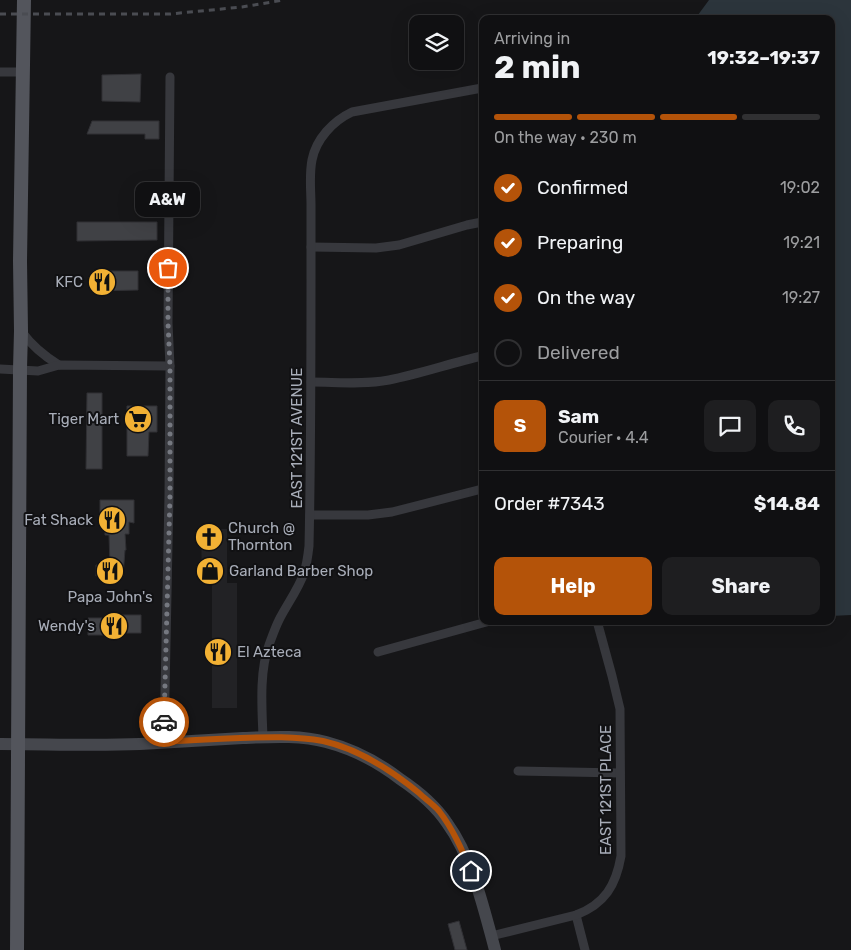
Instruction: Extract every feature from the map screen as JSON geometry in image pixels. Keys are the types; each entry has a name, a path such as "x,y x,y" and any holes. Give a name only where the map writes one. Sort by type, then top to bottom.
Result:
{"main road":[{"path":"17,950 20,261 24,0"}],"street":[{"path":"0,72 23,72"},
{"path":"164,742 170,495 168,323 170,77"},
{"name":"EAST 121ST AVENUE","path":"262,737 265,658 279,621 305,570 309,546 312,247 310,182 314,154 326,132 335,123 359,110 479,89"},
{"path":"312,247 376,248 398,245 479,223"},
{"path":"21,331 38,351 59,365"},
{"path":"311,382 372,382 387,380 479,357"},
{"path":"0,369 38,371 59,365 170,366"},
{"path":"310,515 392,512 479,490"},
{"path":"378,652 479,624"},
{"name":"EAST 121ST PLACE","path":"491,936 576,915 591,909 606,896 614,881 620,856 620,709 598,625"},
{"path":"0,744 94,745 262,737 314,740 345,748 395,774 437,809 456,837 471,871 494,950"},
{"path":"518,771 620,773"},
{"path":"576,915 585,950"}],"shaded area":[{"path":"709,0 851,0 851,615 835,616 835,15 698,15"},
{"path":"201,529 227,529 227,583 237,583 237,708 212,708 212,584 202,583"}],"building":[{"path":"141,74 140,102 102,101 102,75"},
{"path":"92,121 159,121 159,139 145,139 145,134 87,134"},
{"path":"77,222 157,222 157,240 77,241"},
{"path":"93,271 138,271 138,290 93,291"},
{"path":"87,393 102,393 102,469 86,469"},
{"name":"Tiger Mart","path":"127,406 157,406 157,432 149,432 148,456 127,456"},
{"path":"100,500 134,500 134,523 129,522 129,534 125,534 126,550 123,576 96,576 96,565 110,565 109,535 105,535 105,524 100,524"},
{"name":"Wendy's","path":"106,615 141,615 141,633 88,635 88,618 106,618"},
{"path":"459,921 467,950 455,950 448,924"}],"railway":[{"path":"0,14 170,14 242,7 284,0"}],"way so far":[{"path":"164,722 170,495 168,268"}],"place":[{"name":"A&W","path":"168,268"},
{"name":"KFC","path":"102,282"},
{"name":"Tiger Mart","path":"138,419"},
{"name":"Fat Shack","path":"112,520"},
{"name":"Church @ Thornton","path":"209,537"},
{"name":"Papa John's","path":"110,571"},
{"name":"Garland Barber Shop","path":"210,571"},
{"name":"Wendy's","path":"114,626"},
{"name":"El Azteca","path":"218,652"}],"route":[{"path":"164,722 164,742 262,737 291,738 325,742 345,748 369,759 395,774 437,809 456,837 471,871"}]}
